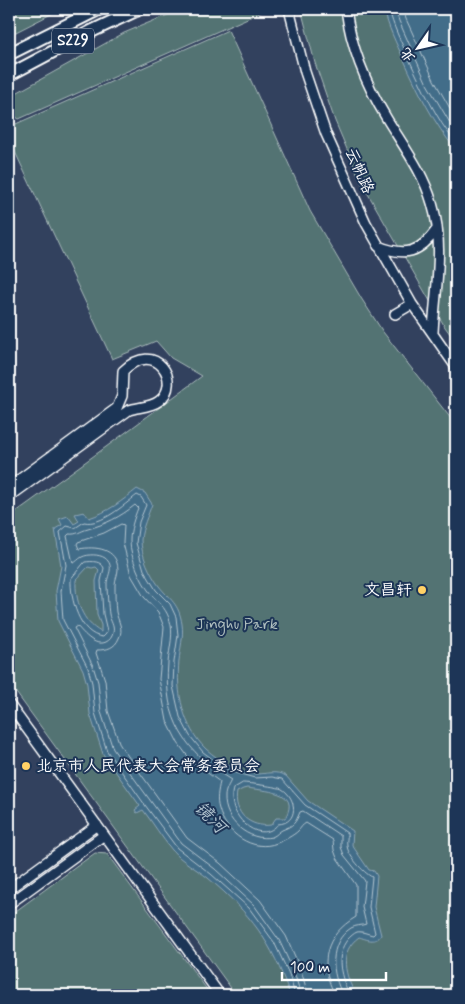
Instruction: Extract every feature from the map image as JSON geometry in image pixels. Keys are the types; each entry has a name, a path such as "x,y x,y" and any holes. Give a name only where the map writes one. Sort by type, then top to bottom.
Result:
{"main road":[{"name":"S229","path":"9,54 99,9"},
{"name":"S229","path":"9,75 90,32 140,9"}],"street":[{"name":"云帆路","path":"289,9 305,72 326,134 366,223 412,304 456,367"},
{"path":"346,9 358,58 367,83 418,170 433,205 439,256 433,332"},
{"path":"378,246 389,250 414,251 426,244 437,229"},
{"path":"395,314 412,304"},
{"path":"9,486 117,408 122,396 123,370 132,362 143,358 155,360 164,369 169,382 161,400 153,405 141,406 130,410 9,497"},
{"path":"9,704 220,995"},
{"path":"9,889 96,825"},
{"path":"9,904 104,835"}],"green space":[{"path":"9,9 61,9 12,34 9,32"},
{"path":"182,9 268,9 19,119 11,112 9,97 124,33"},
{"path":"301,9 456,9 456,342 445,327 360,180 335,121 315,63"},
{"name":"Jinghu Park","path":"228,30 310,211 383,332 456,425 456,995 236,995 9,683 9,517 202,376 171,358 156,341 112,359 9,139 9,127"},
{"path":"95,853 107,854 211,995 9,995 9,916"}],"water":[{"path":"384,9 456,9 456,150 434,118 409,72 392,35"},
{"name":"镜河","path":"137,489 145,493 152,504 141,540 144,558 152,576 176,606 181,617 183,633 178,673 180,697 187,720 198,740 217,758 242,771 256,774 275,773 286,776 308,801 353,831 352,845 369,870 374,871 377,876 374,907 381,935 374,940 359,937 352,943 346,957 349,980 356,995 290,995 276,959 248,917 223,891 176,854 143,810 137,813 135,810 140,806 103,754 90,714 87,684 83,670 58,621 56,591 61,566 55,529 62,525 59,519 68,516 74,524 79,521 75,514 84,512 89,518 96,516 115,506","holes":["88,567 96,567 99,570 96,581 97,615 101,625 101,632 94,628 84,616 78,603 76,580","247,788 271,791 285,797 289,809 285,818 276,818 271,825 256,824 245,818 240,812 236,800 237,792"]}],"place":[{"name":"文昌轩","path":"422,590"},
{"name":"北京市人民代表大会常务委员会","path":"26,766"}]}
